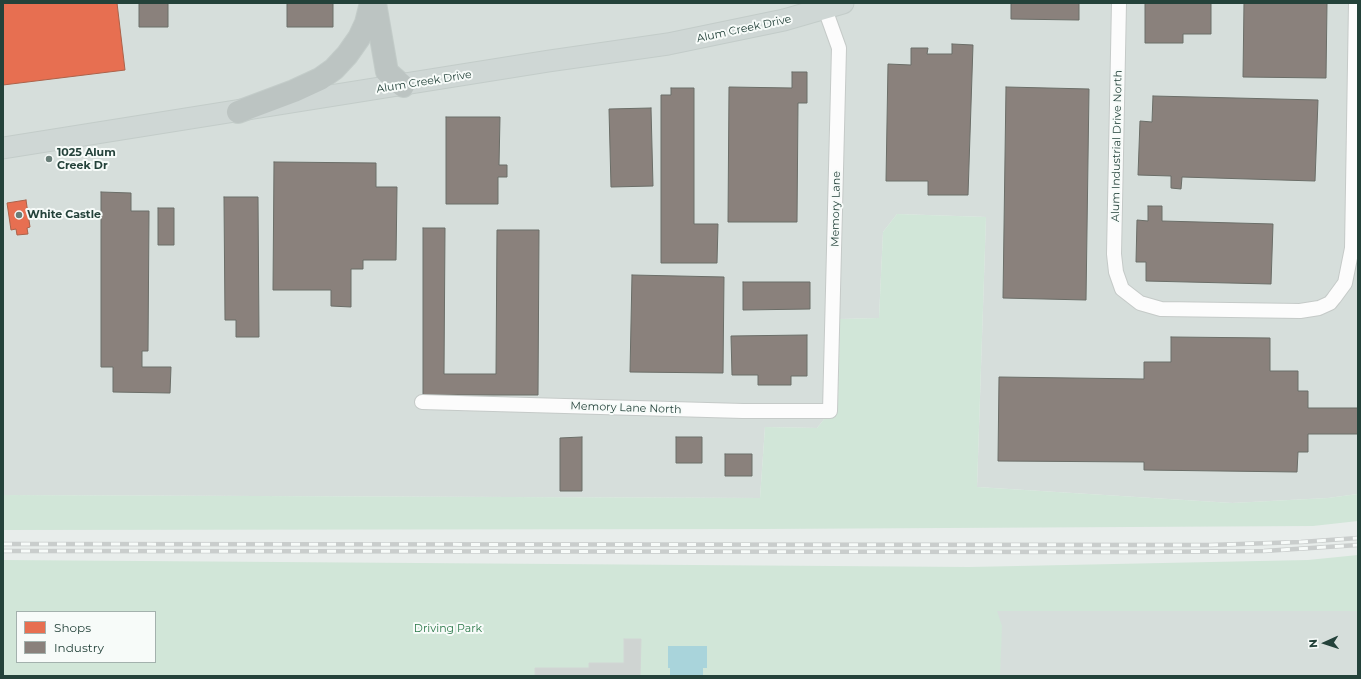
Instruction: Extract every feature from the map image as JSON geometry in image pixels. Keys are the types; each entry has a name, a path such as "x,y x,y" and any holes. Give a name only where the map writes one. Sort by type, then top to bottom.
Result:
{"highway":[{"path":"238,112 294,91 320,79 334,69 360,38 366,23 371,3"},
{"path":"375,3 387,72 403,86"},
{"path":"389,3 403,86"}],"main road":[{"name":"Alum Creek Drive","path":"3,148 714,36 834,6"}],"street":[{"name":"Alum Industrial Drive North","path":"1119,3 1114,254 1116,272 1122,288 1140,303 1161,309 1300,311 1319,308 1330,303 1345,283 1352,248 1356,3"},
{"name":"Memory Lane","path":"830,411 839,48 834,6"},
{"name":"Memory Lane North","path":"422,402 743,411 830,411"}],"shaded area":[{"path":"3,3 1358,3 1358,494 1328,498 1232,503 977,487 986,217 897,214 883,232 879,318 840,319 838,402 817,428 765,427 760,498 3,495"},
{"path":"986,611 1358,611 1358,676 986,676"}],"green space":[{"path":"897,214 986,217 977,487 1232,503 1328,498 1358,494 1358,521 1313,526 763,529 3,530 3,495 760,498 765,427 817,428 838,402 840,319 879,318 883,232"},
{"name":"Driving Park","path":"1358,555 1358,611 997,611 1002,626 1000,676 3,676 3,560 969,567 1308,560"}],"water":[{"path":"668,646 707,646 707,668 703,668 703,676 670,676 670,668 668,668"}],"building: Shops":[{"path":"3,3 117,3 125,70 3,85"},
{"name":"White Castle","path":"26,200 30,227 27,228 28,234 17,235 16,229 11,230 7,203"}],"building: Industry":[{"path":"139,3 168,3 168,27 139,27"},
{"path":"287,3 333,3 333,27 287,27"},
{"path":"1011,3 1079,3 1079,20 1011,19"},
{"path":"1145,3 1211,3 1211,34 1183,34 1183,43 1145,43"},
{"path":"1244,3 1327,3 1326,78 1243,77"},
{"path":"952,44 973,45 968,195 928,195 928,181 886,181 888,64 911,65 911,48 928,48 927,54 952,54"},
{"path":"792,72 807,72 807,103 798,103 797,222 728,222 729,87 792,88"},
{"path":"1006,87 1089,89 1086,300 1003,298"},
{"path":"671,88 694,88 694,224 718,224 717,263 661,263 661,95 671,95"},
{"path":"1153,96 1318,100 1315,181 1182,177 1181,189 1171,188 1171,176 1138,175 1140,121 1152,122"},
{"path":"651,108 653,186 611,187 609,109"},
{"path":"446,117 500,117 499,165 507,165 507,177 498,177 498,204 446,204"},
{"path":"274,162 376,163 376,187 397,187 396,260 363,260 363,269 351,269 351,307 331,306 331,290 273,290"},
{"path":"101,192 131,193 131,211 149,211 148,351 142,351 142,367 171,367 170,393 113,392 113,367 101,367"},
{"path":"224,197 258,197 259,337 236,337 236,320 225,320"},
{"path":"1148,206 1162,206 1162,221 1273,224 1271,284 1146,281 1146,262 1136,262 1137,220 1148,221"},
{"path":"158,208 174,208 174,245 158,245"},
{"path":"423,228 445,228 444,374 496,374 497,230 539,230 538,395 423,395"},
{"path":"632,275 724,277 723,373 630,372"},
{"path":"743,282 810,282 810,309 743,310"},
{"path":"807,335 807,376 791,376 791,385 758,385 758,375 732,375 731,336"},
{"path":"1171,337 1270,338 1270,371 1298,371 1298,391 1308,391 1308,408 1358,408 1358,434 1308,434 1308,452 1298,452 1297,472 1144,470 1144,462 998,461 999,377 1144,379 1144,362 1171,362"},
{"path":"582,437 582,491 560,491 560,438"},
{"path":"676,437 702,437 702,463 676,463"},
{"path":"725,454 752,454 752,476 725,476"}],"building: Other":[{"path":"624,639 641,639 640,676 535,676 535,668 589,668 589,663 624,663"}],"railway":[{"path":"3,544 1210,545 1301,542 1358,538"},
{"path":"3,551 1142,552 1264,551 1358,545"}],"place":[{"name":"1025 Alum Creek Dr","path":"49,159"},
{"name":"White Castle","path":"19,215"}]}
